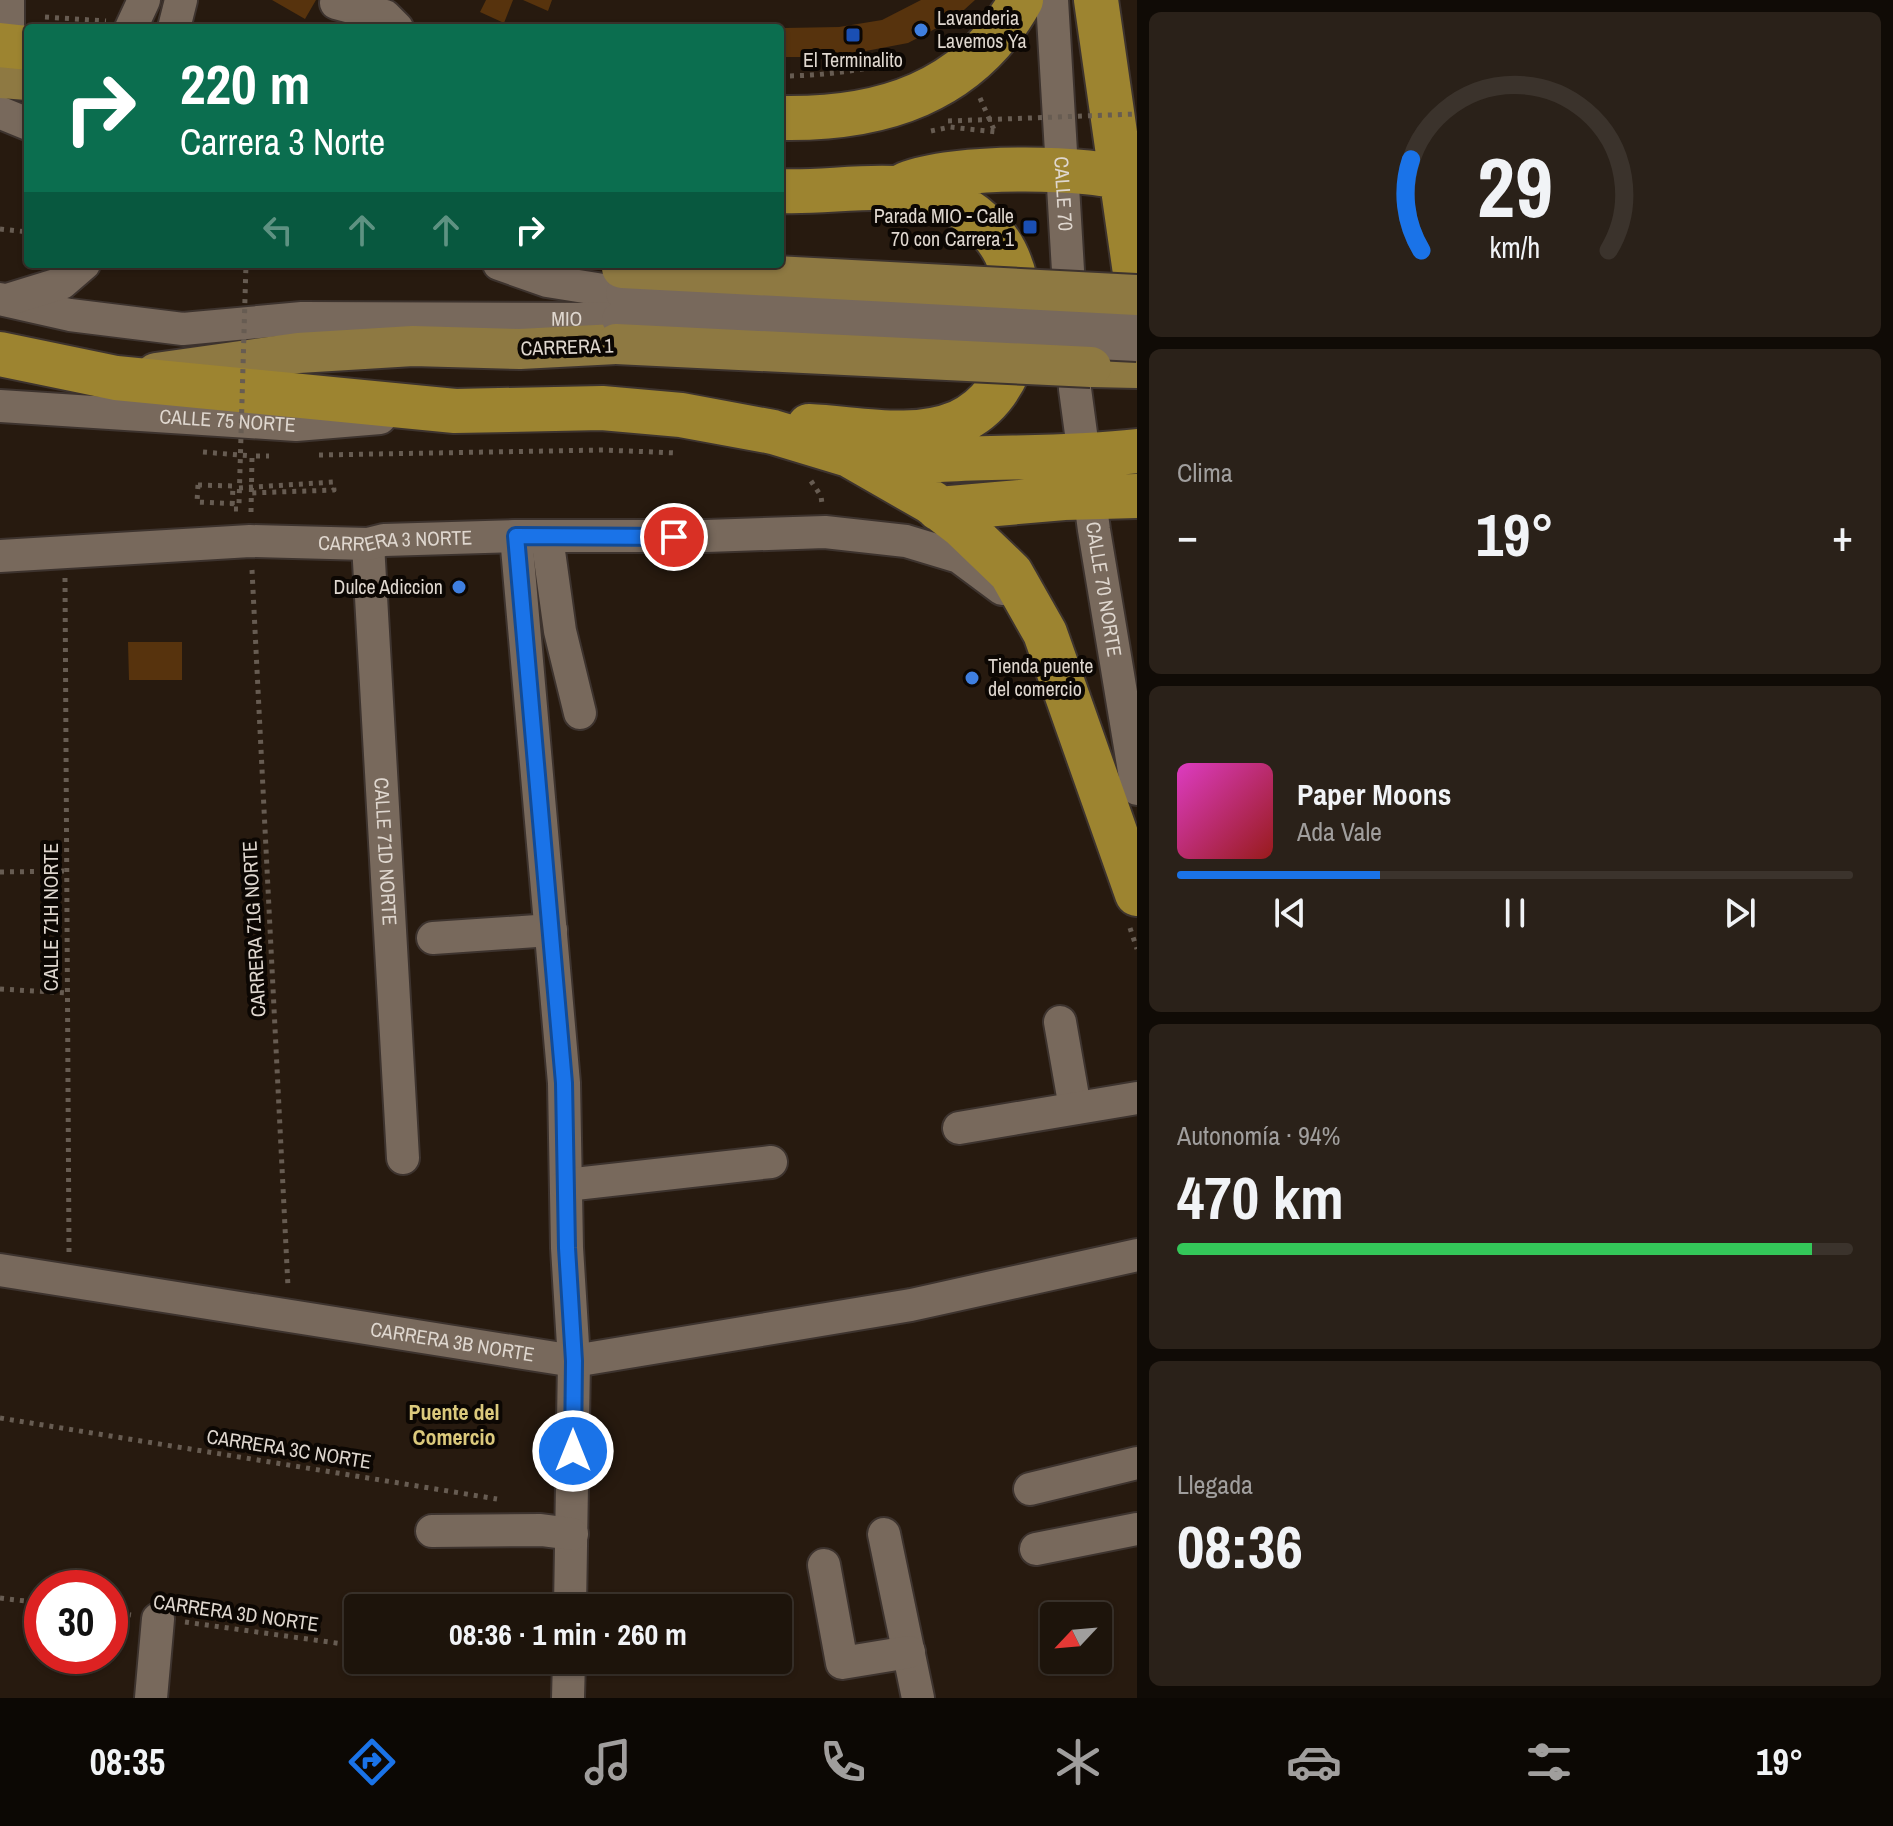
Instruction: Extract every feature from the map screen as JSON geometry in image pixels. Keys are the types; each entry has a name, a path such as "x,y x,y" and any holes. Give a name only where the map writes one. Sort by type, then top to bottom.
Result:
{"highway":[{"path":"784,118 845,116 889,106 922,94 966,68 978,57 1003,28 1021,0"},
{"path":"1096,0 1131,166 1137,287"},
{"path":"893,189 918,179 945,174 1131,166"},
{"path":"715,421 921,432 960,421 989,400 1011,363 1018,328 1017,287 1004,250 976,217 947,199 927,193 893,189 784,191"},
{"name":"CARRERA 1","path":"0,354 116,378"},
{"path":"116,378 455,411 602,408 681,415 773,432 824,446 873,466 961,525 1011,573 1045,633 1137,894"},
{"path":"939,509 977,504 1088,478 1137,451"},
{"path":"873,466 908,462 1088,478 1137,496"}],"main road":[{"name":"CARRERA 1","path":"116,378 298,353 413,346 520,349 617,298 1137,295"},
{"name":"CARRERA 1","path":"617,298 1137,368"}],"street":[{"path":"8,0 13,59"},
{"path":"133,24 144,0"},
{"path":"175,24 181,0"},
{"name":"CALLE 70","path":"1052,0 1075,389"},
{"path":"1117,0 1131,166"},
{"path":"336,3 385,16 393,24"},
{"path":"0,113 24,115"},
{"path":"0,113 24,122"},
{"path":"3,300 62,283 79,268"},
{"name":"MIO","path":"510,268 547,281 617,298 1137,345"},
{"name":"MIO","path":"3,300 70,315 183,329 302,318 617,298 1137,319"},
{"name":"CALLE 70 NORTE","path":"1075,389 1137,789"},
{"name":"CALLE 75 NORTE","path":"0,406 296,425 455,411"},
{"name":"CARRERA 3 NORTE","path":"0,556 250,541 368,544 384,540 516,536 706,536 825,532 906,541 959,557 999,586 1045,633"},
{"path":"516,536 564,1083 574,1361 570,1594"},
{"path":"547,537 555,576 560,631 580,713"},
{"name":"CALLE 71D NORTE","path":"368,544 403,1158"},
{"path":"433,938 551,930"},
{"path":"1060,1022 1075,1108"},
{"path":"959,1128 1137,1098"},
{"path":"566,1185 771,1162"},
{"name":"CARRERA 3B NORTE","path":"0,1270 574,1361 911,1305 1137,1255"},
{"path":"1030,1489 1137,1463"},
{"path":"1036,1549 1137,1529"},
{"path":"432,1531 541,1530 572,1534"},
{"path":"884,1534 918,1698"},
{"path":"824,1565 842,1663 909,1652"},
{"path":"151,1698 158,1619"}],"path":[{"path":"784,76 872,68 912,57"},
{"path":"948,121 1137,114"},
{"path":"1,229 24,232"},
{"path":"232,509 233,486 198,485 197,502 239,504 246,268"},
{"path":"239,488 333,482 334,490 251,493"},
{"name":"CARRERA 71G NORTE","path":"250,541 289,1316"},
{"name":"CALLE 71H NORTE","path":"65,552 70,1281"},
{"path":"0,872 67,871"},
{"path":"0,989 68,993"},
{"name":"CARRERA 3C NORTE","path":"0,1418 511,1501"},
{"path":"0,1598 24,1601"},
{"name":"CARRERA 3D NORTE","path":"128,1615 344,1644"}],"building":[{"path":"272,0 316,0 305,19"},
{"path":"486,0 513,0 504,23 480,12"},
{"path":"523,0 552,0 548,11"},
{"name":"El Terminalito","path":"921,0 975,0 954,19 908,43 834,57 784,57 784,28 839,27 882,20"},
{"path":"128,642 182,642 182,680 129,680"}],"place":[{"name":"Lavanderia Lavemos Ya","path":"921,30"},
{"name":"El Terminalito","path":"853,35"},
{"name":"Parada MIO - Calle 70 con Carrera 1","path":"1030,227"},
{"name":"Dulce Adiccion","path":"459,587"},
{"name":"Tienda puente del comercio","path":"972,678"}],"district":[{"name":"Puente del Comercio","path":"454,1424"}],"route":[{"path":"573,1451 574,1361 567,1248 564,1083 516,536 674,537"}]}
